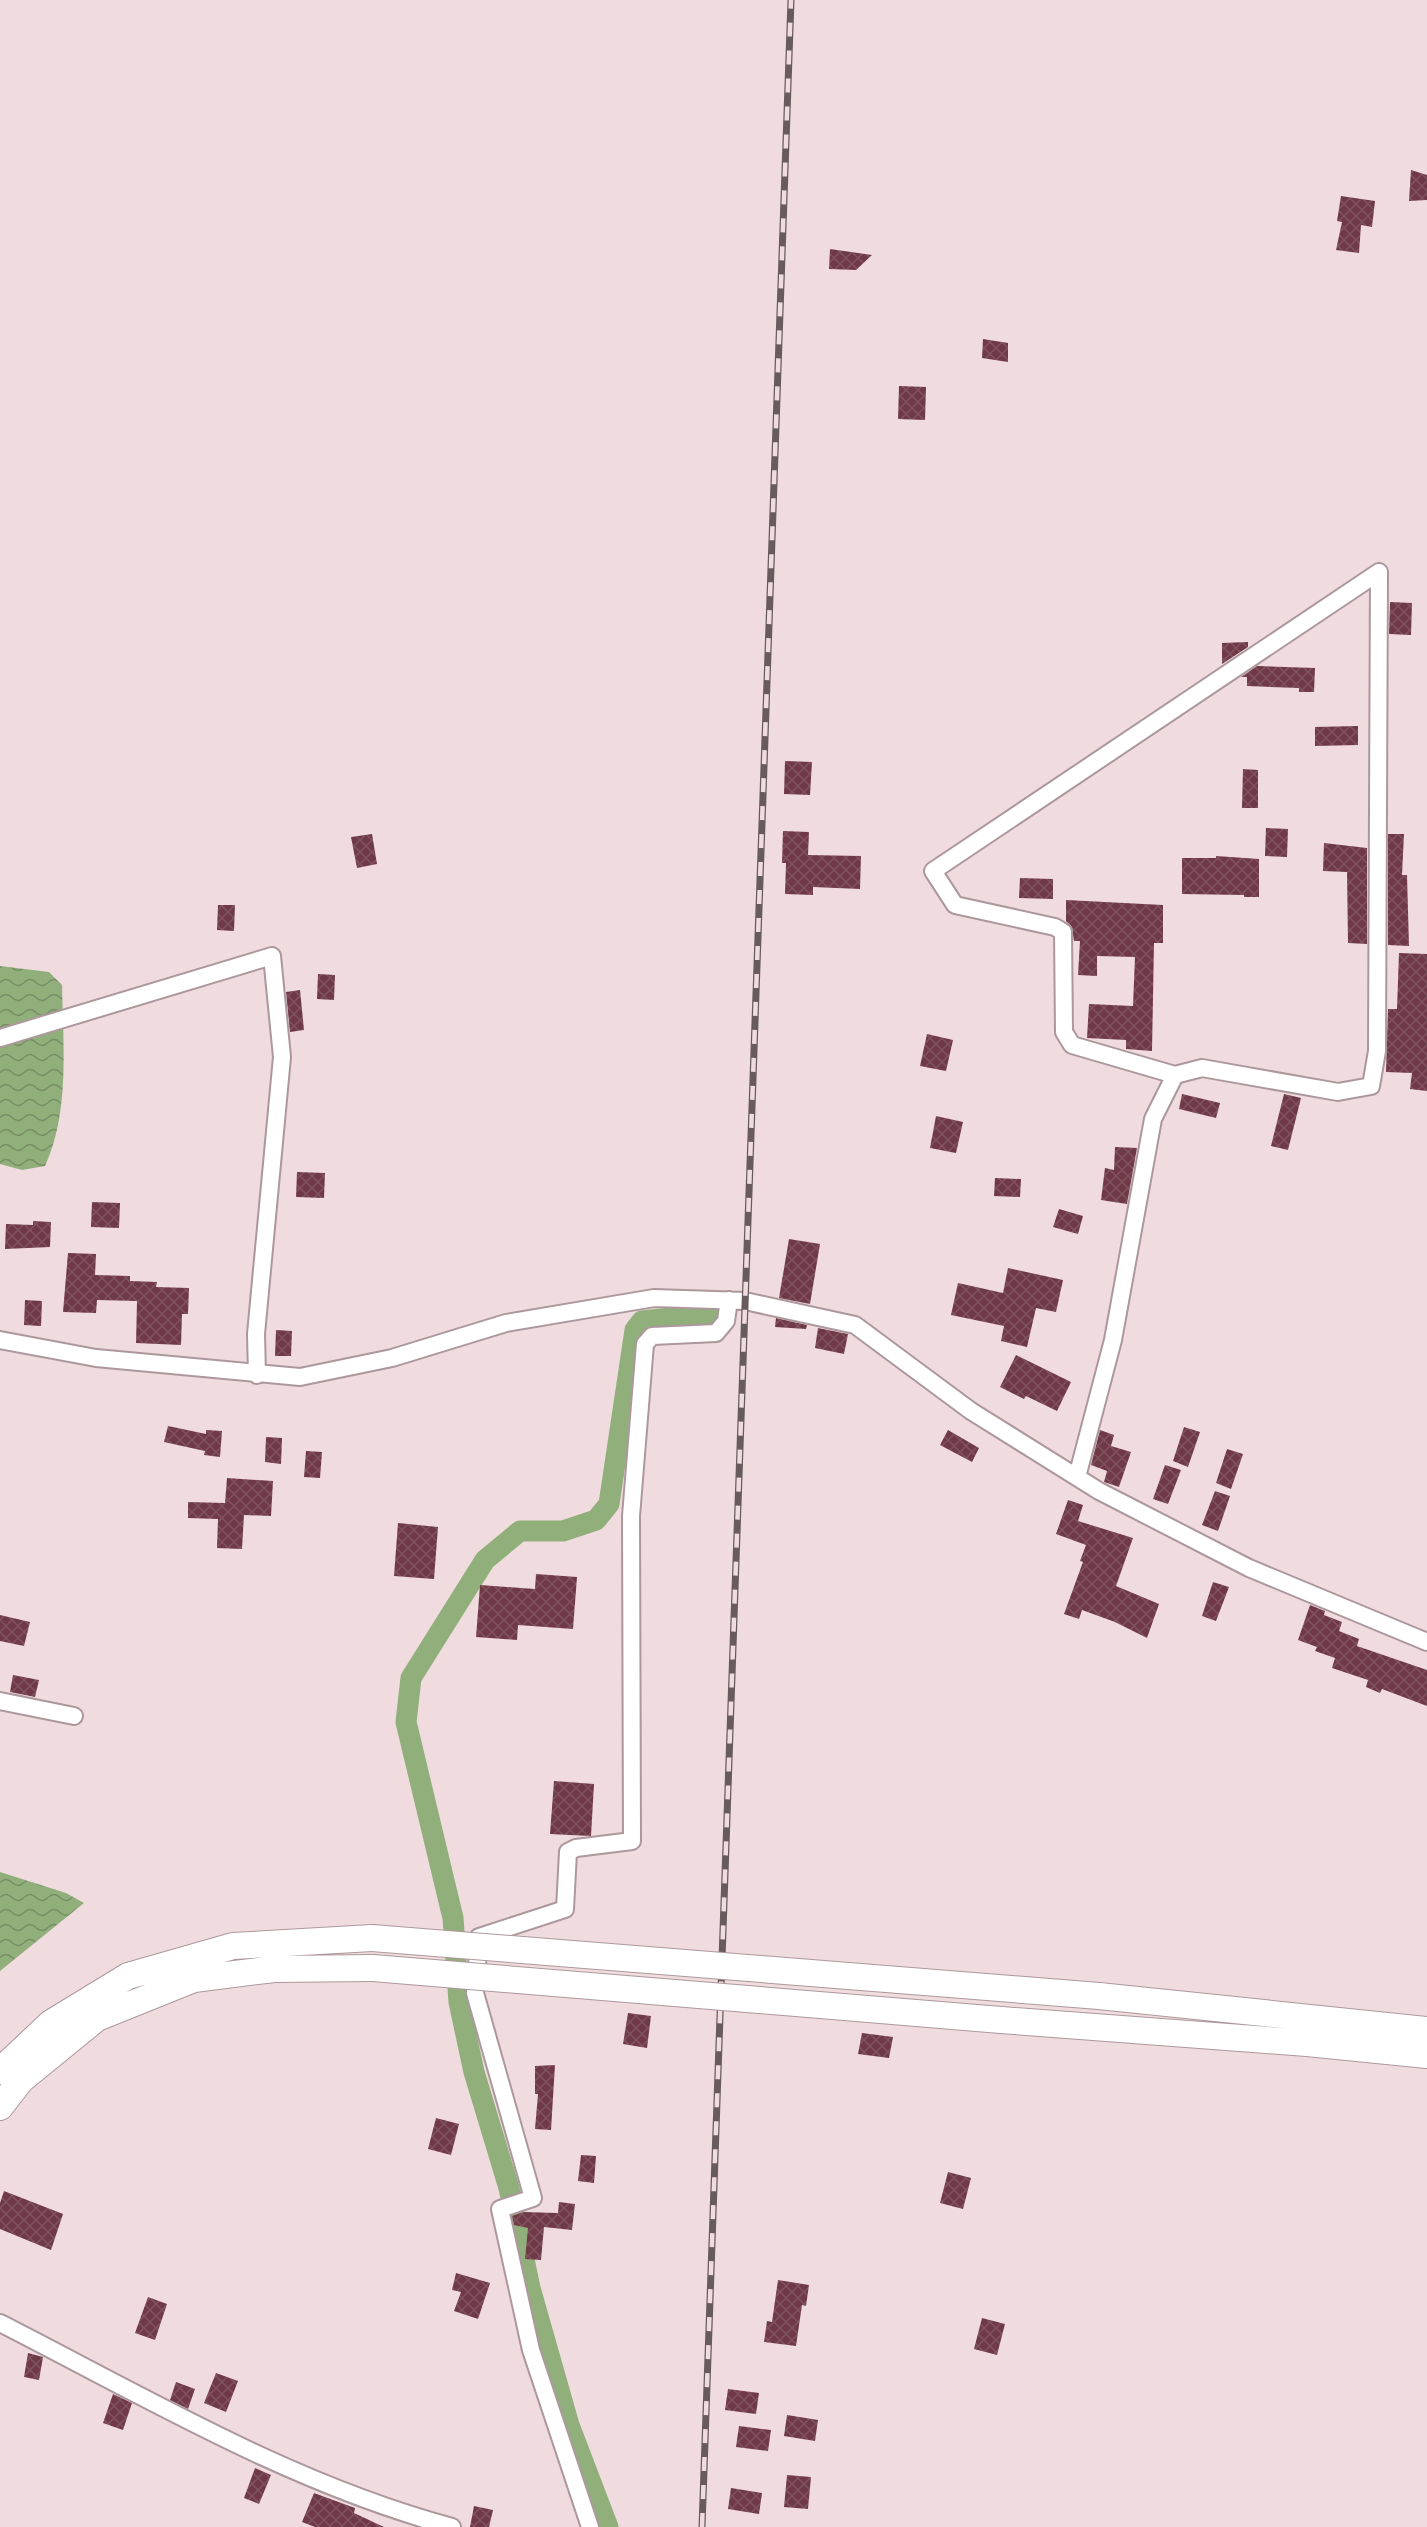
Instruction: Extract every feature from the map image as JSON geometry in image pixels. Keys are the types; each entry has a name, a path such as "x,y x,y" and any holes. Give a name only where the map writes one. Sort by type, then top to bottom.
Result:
{"main road":[{"path":"0,2071 51,2023 128,1976 233,1947 372,1938 1099,1996 1427,2030"},
{"path":"0,2107 21,2080 97,2018 194,1979 273,1969 373,1968 1307,2043 1427,2055"}],"street":[{"path":"1077,1477 1113,1340 1153,1119 1175,1075 1202,1068 1338,1092 1371,1086 1377,1051 1380,572 933,870 955,905 1055,927 1063,932 1064,1032 1072,1045 1175,1075"},
{"path":"0,1038 272,956 282,1058 256,1334 256,1375"},
{"path":"0,1340 96,1358 256,1375 300,1377 392,1358 506,1323 642,1300 745,1301 855,1325 971,1411 1077,1477 1249,1568 1427,1642"},
{"path":"590,2527 531,2350 500,2209 533,2198 475,1992 479,1937 565,1909 568,1852 576,1848 632,1841 631,1516 645,1344 652,1336 716,1333 726,1321 729,1300"},
{"path":"0,1701 74,1716"},
{"path":"0,2324 303,2476 404,2514 452,2527"}],"water":[{"path":"0,966 49,972 62,985 64,1054 62,1101 58,1123 45,1166 22,1170 0,1164"},
{"path":"0,1872 66,1893 84,1903 0,1971"}],"building":[{"path":"1411,170 1427,175 1427,200 1409,201"},
{"path":"1341,196 1375,201 1372,227 1361,225 1359,253 1336,250 1342,222 1337,221"},
{"path":"830,249 872,255 856,270 829,269"},
{"path":"983,339 1008,343 1008,362 982,358"},
{"path":"899,386 926,387 925,420 898,419"},
{"path":"1390,602 1412,603 1411,635 1389,634"},
{"path":"1248,642 1248,647 1222,664 1222,643"},
{"path":"1257,666 1315,668 1314,692 1299,692 1299,688 1247,686 1247,677 1241,677"},
{"path":"1358,726 1358,745 1315,746 1315,727"},
{"path":"785,761 812,762 810,795 784,794"},
{"path":"1243,769 1258,770 1258,808 1242,808"},
{"path":"1266,828 1288,829 1287,857 1265,856"},
{"path":"783,831 809,832 808,855 861,856 860,889 813,887 813,895 785,894 786,863 782,863"},
{"path":"372,834 377,864 357,868 351,837"},
{"path":"1388,834 1404,834 1402,875 1407,875 1409,946 1388,945"},
{"path":"1324,843 1367,848 1367,944 1348,943 1347,872 1323,871"},
{"path":"1216,856 1259,859 1259,897 1182,894 1182,858 1216,858"},
{"path":"1020,878 1053,879 1053,899 1019,898"},
{"path":"1066,900 1163,905 1163,943 1154,943 1152,1051 1126,1049 1126,1040 1087,1038 1089,1004 1133,1006 1135,957 1097,956 1097,976 1078,975 1080,941 1074,941 1072,927 1066,921"},
{"path":"218,905 235,905 234,931 217,930"},
{"path":"1399,953 1427,954 1427,1091 1410,1089 1412,1073 1386,1072 1388,1009 1397,1009"},
{"path":"318,974 335,975 334,1000 317,999"},
{"path":"300,990 304,1030 290,1032 286,992"},
{"path":"927,1034 953,1040 946,1071 920,1066"},
{"path":"1182,1094 1220,1103 1216,1118 1179,1109"},
{"path":"1284,1094 1301,1098 1288,1150 1271,1146"},
{"path":"936,1116 963,1122 956,1153 930,1148"},
{"path":"1115,1147 1137,1148 1127,1204 1101,1200 1105,1168 1114,1170"},
{"path":"297,1172 325,1173 324,1198 296,1197"},
{"path":"995,1178 1021,1179 1020,1197 994,1196"},
{"path":"92,1202 120,1203 119,1228 91,1227"},
{"path":"1059,1209 1083,1216 1078,1234 1053,1227"},
{"path":"33,1221 51,1222 50,1247 5,1249 6,1224 33,1225"},
{"path":"789,1239 820,1244 810,1304 779,1298"},
{"path":"68,1253 96,1254 95,1275 130,1276 130,1281 157,1282 156,1287 189,1288 188,1314 182,1314 181,1345 136,1343 137,1301 97,1300 96,1313 63,1312"},
{"path":"1008,1268 1063,1280 1056,1312 1036,1308 1027,1347 1001,1341 1004,1326 951,1315 958,1283 1003,1293"},
{"path":"25,1300 42,1301 41,1326 24,1325"},
{"path":"776,1318 807,1325 806,1329 775,1327"},
{"path":"818,1328 848,1334 844,1354 815,1348"},
{"path":"276,1330 292,1331 291,1356 275,1356"},
{"path":"1016,1355 1071,1382 1057,1411 1000,1387"},
{"path":"168,1426 206,1434 206,1430 222,1431 220,1457 204,1455 205,1451 164,1442"},
{"path":"1184,1427 1200,1432 1188,1467 1173,1461"},
{"path":"948,1430 979,1448 972,1462 940,1445"},
{"path":"1100,1430 1114,1435 1111,1446 1131,1452 1119,1487 1104,1482 1107,1471 1091,1465"},
{"path":"266,1437 282,1438 281,1464 265,1462"},
{"path":"1227,1449 1243,1454 1231,1489 1216,1483"},
{"path":"306,1451 322,1452 320,1478 304,1477"},
{"path":"1165,1465 1181,1470 1168,1504 1153,1499"},
{"path":"227,1478 273,1481 271,1516 244,1515 242,1549 217,1548 218,1519 188,1518 188,1502 225,1503"},
{"path":"1215,1491 1230,1496 1218,1531 1202,1525"},
{"path":"1068,1500 1083,1505 1078,1521 1133,1538 1116,1586 1159,1604 1147,1638 1115,1622 1082,1610 1079,1619 1064,1614 1083,1562 1080,1561 1086,1545 1056,1534"},
{"path":"398,1523 438,1527 434,1579 394,1576"},
{"path":"536,1574 577,1577 573,1629 518,1625 517,1640 476,1637 480,1585 535,1589"},
{"path":"1213,1582 1229,1587 1216,1621 1202,1616"},
{"path":"1310,1605 1325,1611 1324,1615 1342,1622 1339,1631 1359,1639 1357,1646 1427,1670 1427,1706 1382,1689 1380,1693 1366,1687 1368,1680 1332,1668 1335,1658 1315,1651 1317,1647 1298,1640"},
{"path":"0,1615 30,1622 24,1646 0,1641"},
{"path":"13,1675 39,1680 35,1697 10,1692"},
{"path":"554,1781 594,1784 591,1836 550,1834"},
{"path":"628,2013 651,2016 647,2048 623,2044"},
{"path":"862,2033 893,2037 889,2058 858,2054"},
{"path":"555,2065 551,2130 535,2129 538,2094 535,2094 535,2066"},
{"path":"436,2118 459,2124 451,2155 428,2149"},
{"path":"581,2155 596,2156 594,2183 578,2181"},
{"path":"948,2172 971,2178 963,2209 940,2203"},
{"path":"4,2191 63,2214 51,2250 0,2229 0,2203"},
{"path":"559,2202 575,2204 572,2230 544,2227 541,2260 525,2259 528,2228 514,2225 512,2216 524,2212 558,2213"},
{"path":"456,2273 490,2283 478,2319 454,2311 461,2292 452,2290"},
{"path":"778,2280 809,2285 806,2306 802,2305 796,2346 764,2342 767,2321 772,2322"},
{"path":"148,2297 167,2304 155,2340 135,2333"},
{"path":"982,2318 1005,2324 997,2355 974,2349"},
{"path":"28,2353 43,2357 39,2380 24,2377"},
{"path":"216,2373 238,2381 226,2412 204,2403"},
{"path":"176,2382 195,2389 188,2409 170,2400"},
{"path":"728,2389 759,2393 756,2414 725,2410"},
{"path":"113,2394 132,2403 123,2430 103,2423"},
{"path":"787,2415 818,2420 815,2441 784,2436"},
{"path":"739,2426 771,2430 768,2451 736,2447"},
{"path":"255,2468 271,2475 259,2504 244,2498"},
{"path":"787,2475 811,2477 808,2509 784,2507"},
{"path":"731,2488 762,2493 759,2514 728,2509"},
{"path":"314,2493 355,2508 354,2513 384,2527 315,2527 302,2522"},
{"path":"474,2506 493,2510 489,2527 470,2527"}],"waterway":[{"path":"608,2527 569,2425 530,2288 509,2188 474,2072 459,2002 453,1918 406,1722 411,1678 485,1560 520,1531 563,1531 596,1520 609,1504 635,1330 642,1321 711,1314"}],"railway":[{"path":"702,2527 791,0"}]}
